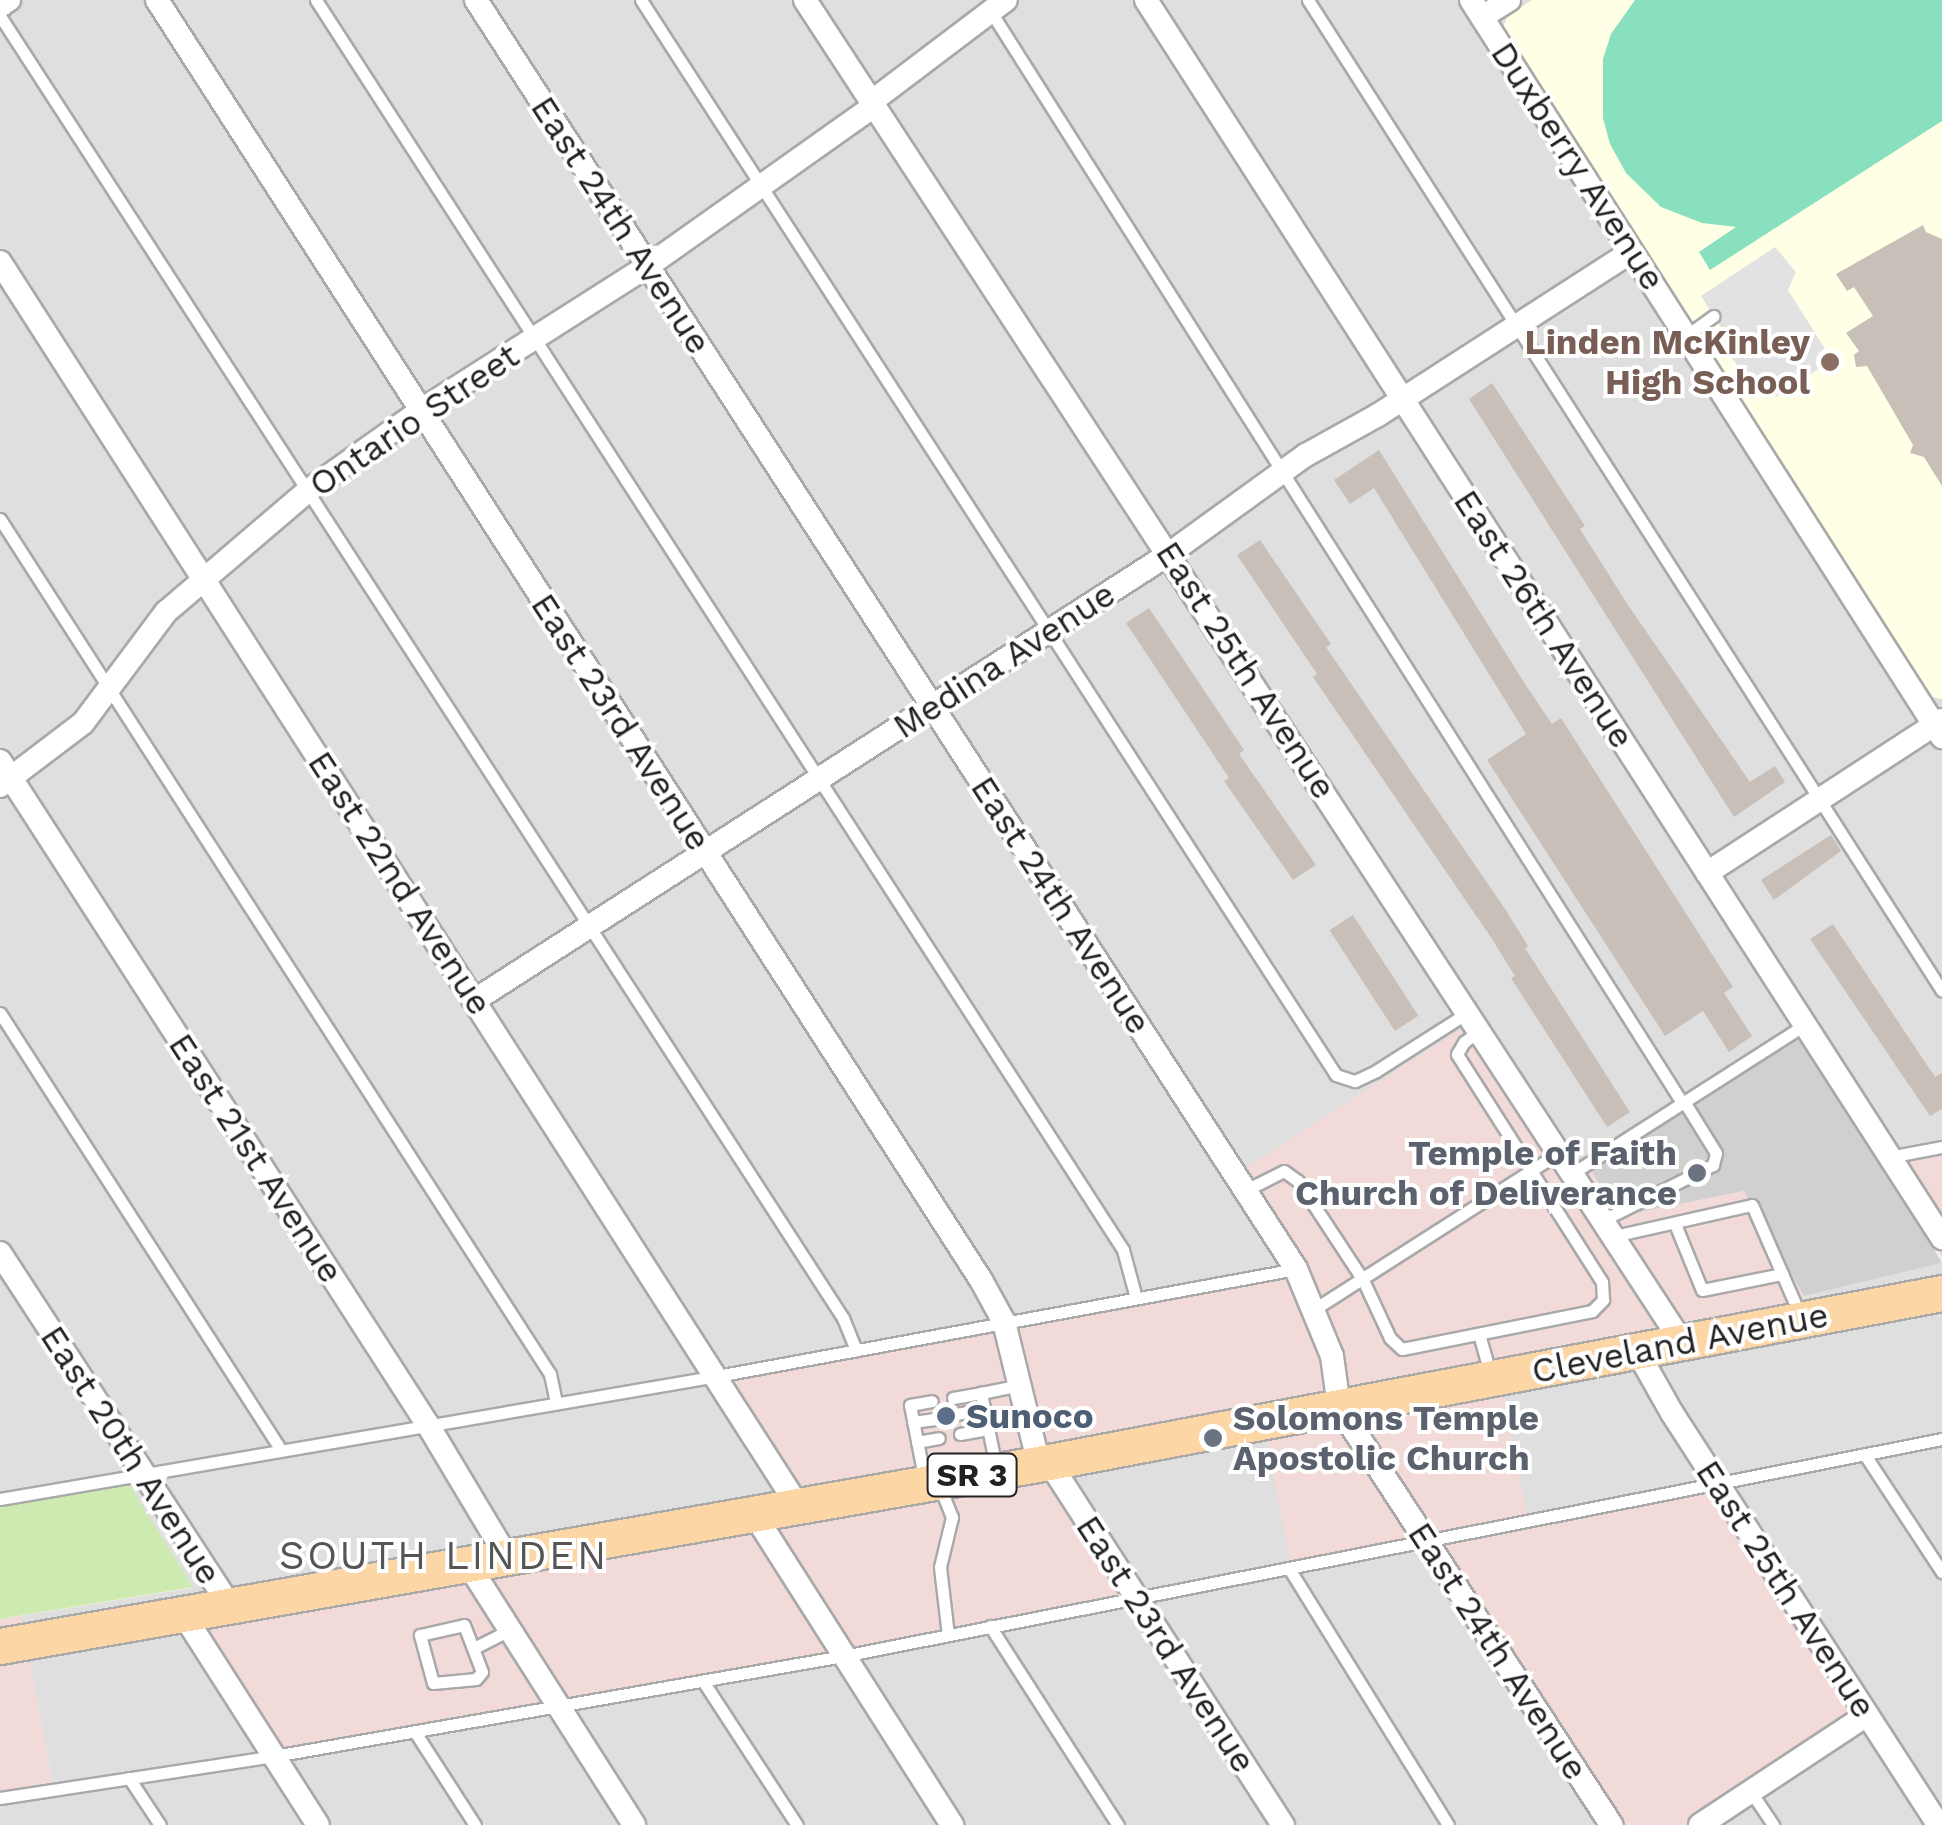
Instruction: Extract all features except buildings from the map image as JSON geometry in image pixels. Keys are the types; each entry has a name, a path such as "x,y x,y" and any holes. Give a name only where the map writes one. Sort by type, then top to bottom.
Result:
{"main road":[{"name":"Cleveland Avenue","path":"0,1646 1044,1463 1942,1293"}],"street":[{"path":"0,6 9,0"},
{"name":"East 23rd Avenue","path":"157,0 1004,1322 1044,1463 1283,1825"},
{"name":"East 24th Avenue","path":"476,0 1296,1269 1332,1356 1340,1407 1611,1825"},
{"name":"East 25th Avenue","path":"806,0 1682,1342"},
{"name":"East 26th Avenue","path":"1146,0 1942,1238"},
{"path":"1477,8 1508,0"},
{"name":"Ontario Street","path":"4,776 83,723 166,612 308,490 420,411 648,266 762,186 1000,4"},
{"name":"Duxberry Avenue","path":"1477,8 1939,727"},
{"name":"Medina Avenue","path":"475,1000 1169,554 1282,473 1632,252"},
{"name":"East 22nd Avenue","path":"0,262 798,1506"},
{"path":"1708,873 1939,727"},
{"name":"East 21st Avenue","path":"4,776 428,1424 507,1557"},
{"name":"East 20th Avenue","path":"0,1253 230,1606"},
{"name":"East 25th Avenue","path":"1638,1351 1719,1484 1940,1825"},
{"path":"754,1514 952,1825"},
{"path":"468,1564 634,1825"},
{"name":"East 20th Avenue","path":"183,1614 318,1825"},
{"path":"1700,1825 1867,1715"}],"lane":[{"path":"316,0 1122,1250 1136,1298"},
{"path":"641,0 1336,1075 1355,1081 1475,1021"},
{"path":"1308,0 1942,991"},
{"path":"1000,4 1282,473 1716,1153 1713,1165 1609,1228"},
{"path":"0,16 843,1318 856,1350"},
{"path":"1686,336 1714,316"},
{"path":"0,519 550,1374 556,1403"},
{"path":"0,1012 280,1450"},
{"path":"1246,1190 1275,1172 1292,1175 1306,1189 1398,1347 1592,1311 1603,1300 1602,1282 1458,1054 1475,1021"},
{"path":"1573,1172 1804,1024"},
{"path":"1888,1157 1942,1147"},
{"path":"1313,1310 1560,1152"},
{"path":"1609,1228 1675,1224 1752,1206 1802,1320"},
{"path":"1675,1224 1702,1290 1782,1274"},
{"path":"0,1499 717,1376 1296,1269"},
{"path":"1479,1334 1492,1378"},
{"path":"953,1398 1021,1385"},
{"path":"981,1393 996,1471"},
{"path":"932,1402 910,1406 917,1442 932,1482 952,1517 940,1567 948,1635"},
{"path":"956,1414 984,1409"},
{"path":"913,1422 936,1418"},
{"path":"960,1434 988,1429"},
{"path":"917,1442 939,1438"},
{"path":"0,1798 274,1756 843,1656 1942,1439"},
{"path":"1866,1454 1942,1572"},
{"path":"1290,1570 1448,1825"},
{"path":"459,1624 467,1629 474,1648 480,1676 438,1685 430,1680 419,1639 424,1631 459,1624"},
{"path":"990,1626 1118,1825"},
{"path":"474,1648 509,1630"},
{"path":"703,1681 797,1825"},
{"path":"415,1732 475,1825"},
{"path":"129,1778 160,1825"},
{"path":"1751,1792 1773,1825"}],"shaded area":[{"path":"0,0 1532,0 1509,15 1504,28 1932,697 1942,699 1942,1144 1879,1156 1797,1032 1581,1174 1298,1262 1055,1459 1263,1417 1429,1541 1611,1825 0,1825 0,1796 53,1786 21,1616 192,1588 0,1504"},
{"name":"Linden McKinley High School","path":"1532,0 1942,0 1942,699 1932,697 1503,27 1508,15"},
{"path":"1775,247 1796,272 1788,290 1832,360 1776,397 1766,382 1754,390 1722,343 1734,332 1729,327 1722,329 1701,296"},
{"path":"1479,1017 1581,1174 1590,1169 1620,1216 1744,1191 1804,1296 1810,1318 1500,1376 1528,1520 1724,1485 1867,1715 1698,1825 1611,1825 1429,1542 1291,1568 1263,1418 1056,1459 1140,1595 271,1753 181,1614 799,1509 715,1371 1297,1262 1241,1171"},
{"path":"1797,1032 1879,1156 1942,1263 1804,1296 1744,1191 1620,1216 1590,1169"},
{"path":"1942,1144 1942,1257 1879,1156"},
{"path":"1942,1263 1942,1825 1698,1825 1528,1521 1500,1376 1810,1317 1804,1296"},
{"path":"21,1616 53,1786 0,1796 0,1619"}],"green space":[{"path":"1635,0 1942,0 1942,121 1710,270 1699,252 1736,227 1702,223 1661,207 1626,173 1610,144 1603,118 1603,59 1611,34"},
{"path":"128,1483 193,1587 0,1619 0,1504"}],"place":[{"name":"Linden McKinley High School","path":"1830,362"},
{"name":"Temple of Faith Church of Deliverance","path":"1697,1173"},
{"name":"Sunoco","path":"946,1416"},
{"name":"Solomons Temple Apostolic Church","path":"1213,1438"}],"district":[{"name":"SOUTH LINDEN","path":"444,1556"}]}
